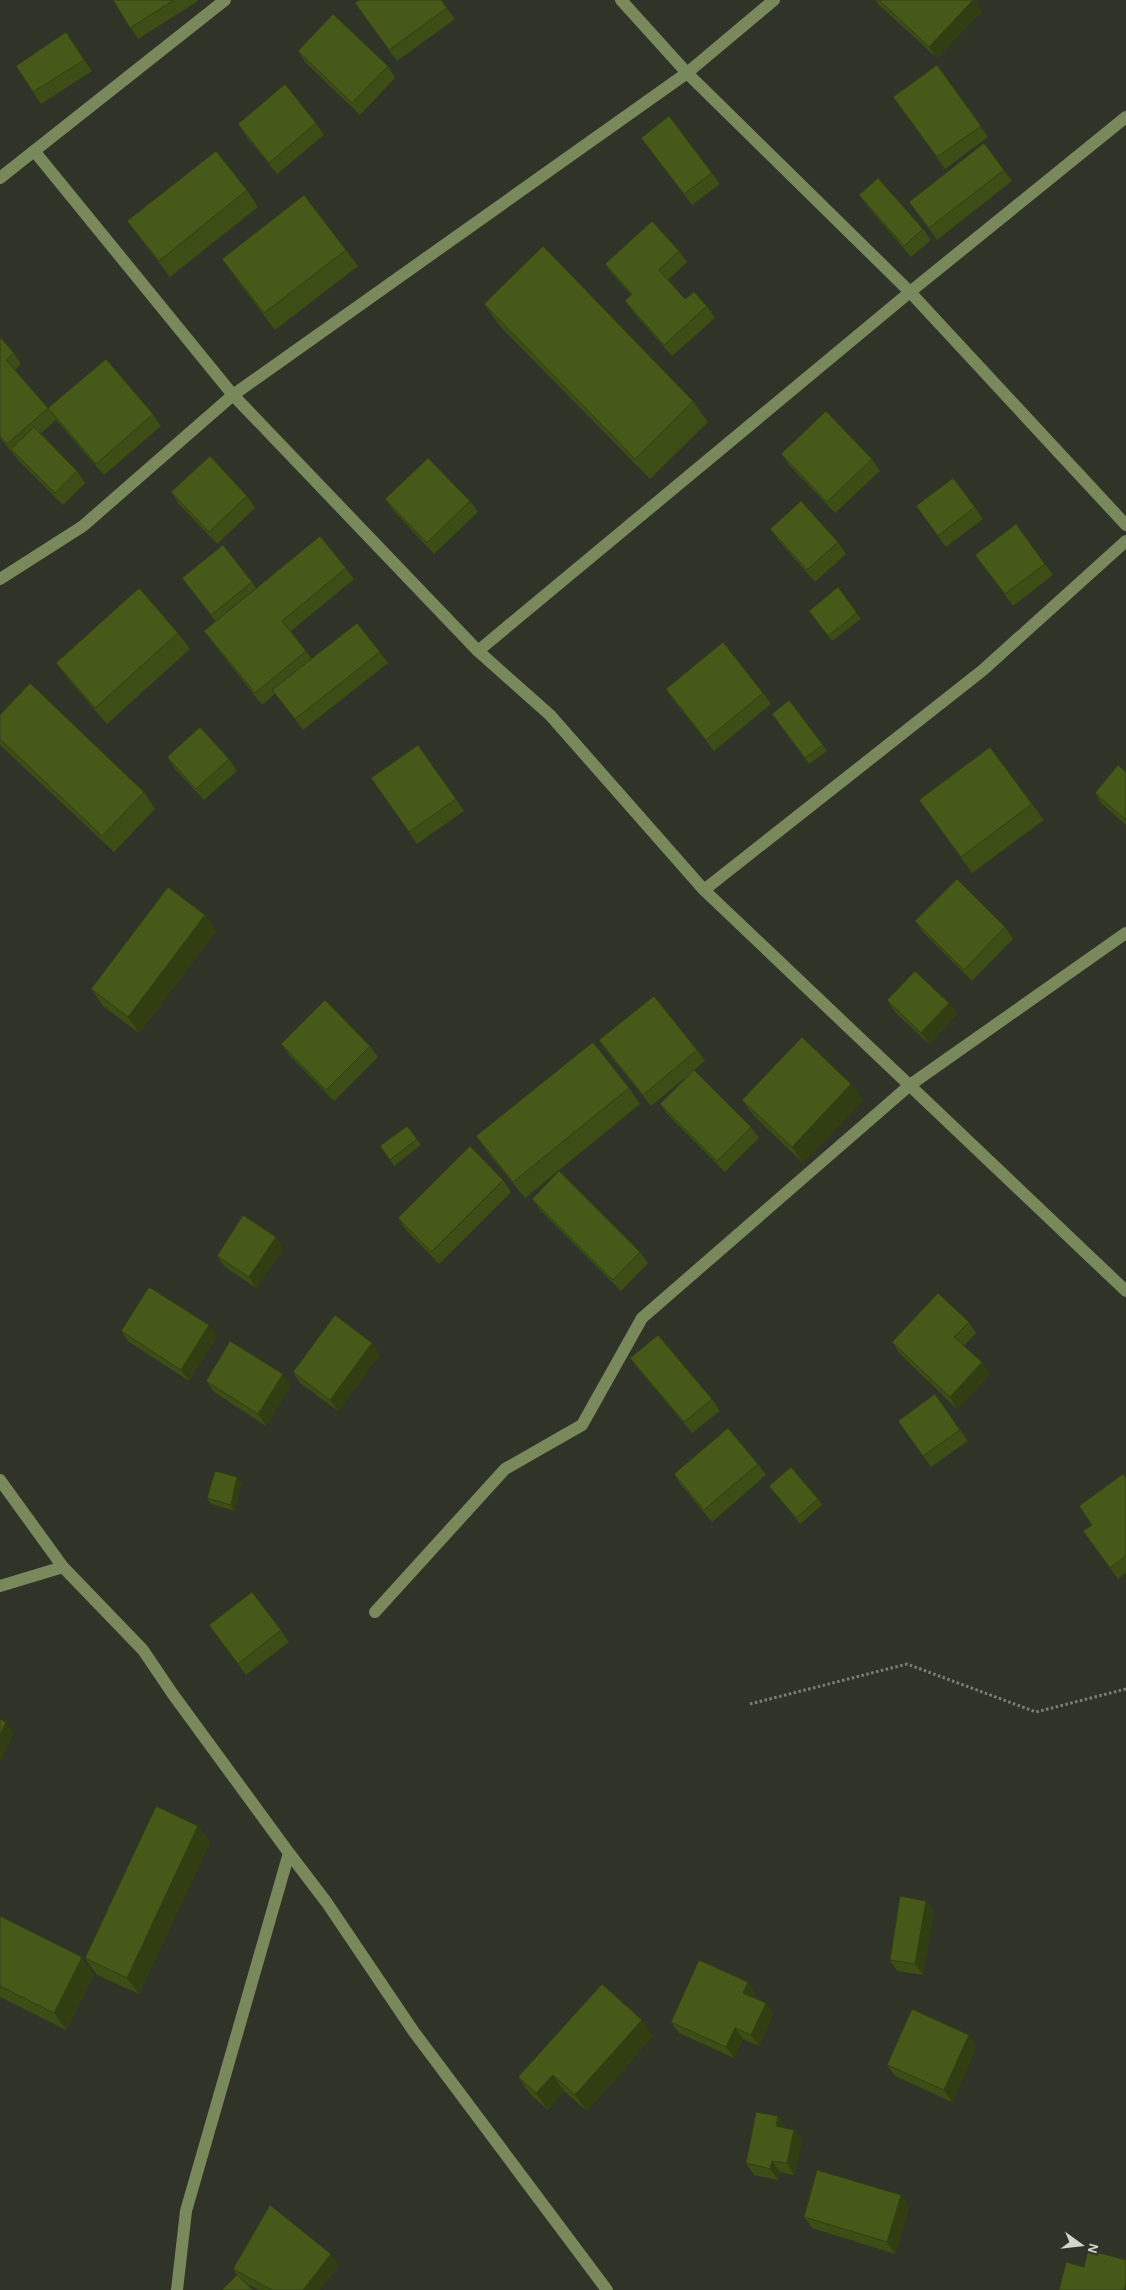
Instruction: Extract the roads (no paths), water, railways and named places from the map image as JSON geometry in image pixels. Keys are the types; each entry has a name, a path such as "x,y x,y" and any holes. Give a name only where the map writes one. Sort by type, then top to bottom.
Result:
{"street":[{"path":"0,178 225,0"},
{"path":"621,0 687,73 910,292 1126,525"},
{"path":"0,579 83,526 233,395 687,73 774,0"},
{"path":"478,651 910,292 1126,117"},
{"path":"35,152 233,395 478,651 550,715 704,890 1126,1291"},
{"path":"704,890 983,670 1126,541"},
{"path":"375,1612 505,1469 582,1425 642,1318 910,1085 1126,934"},
{"path":"0,1480 64,1567 143,1650 172,1693 327,1903 414,2032 607,2290"},
{"path":"0,1586 64,1567"},
{"path":"177,2290 186,2211 289,1853"}]}
